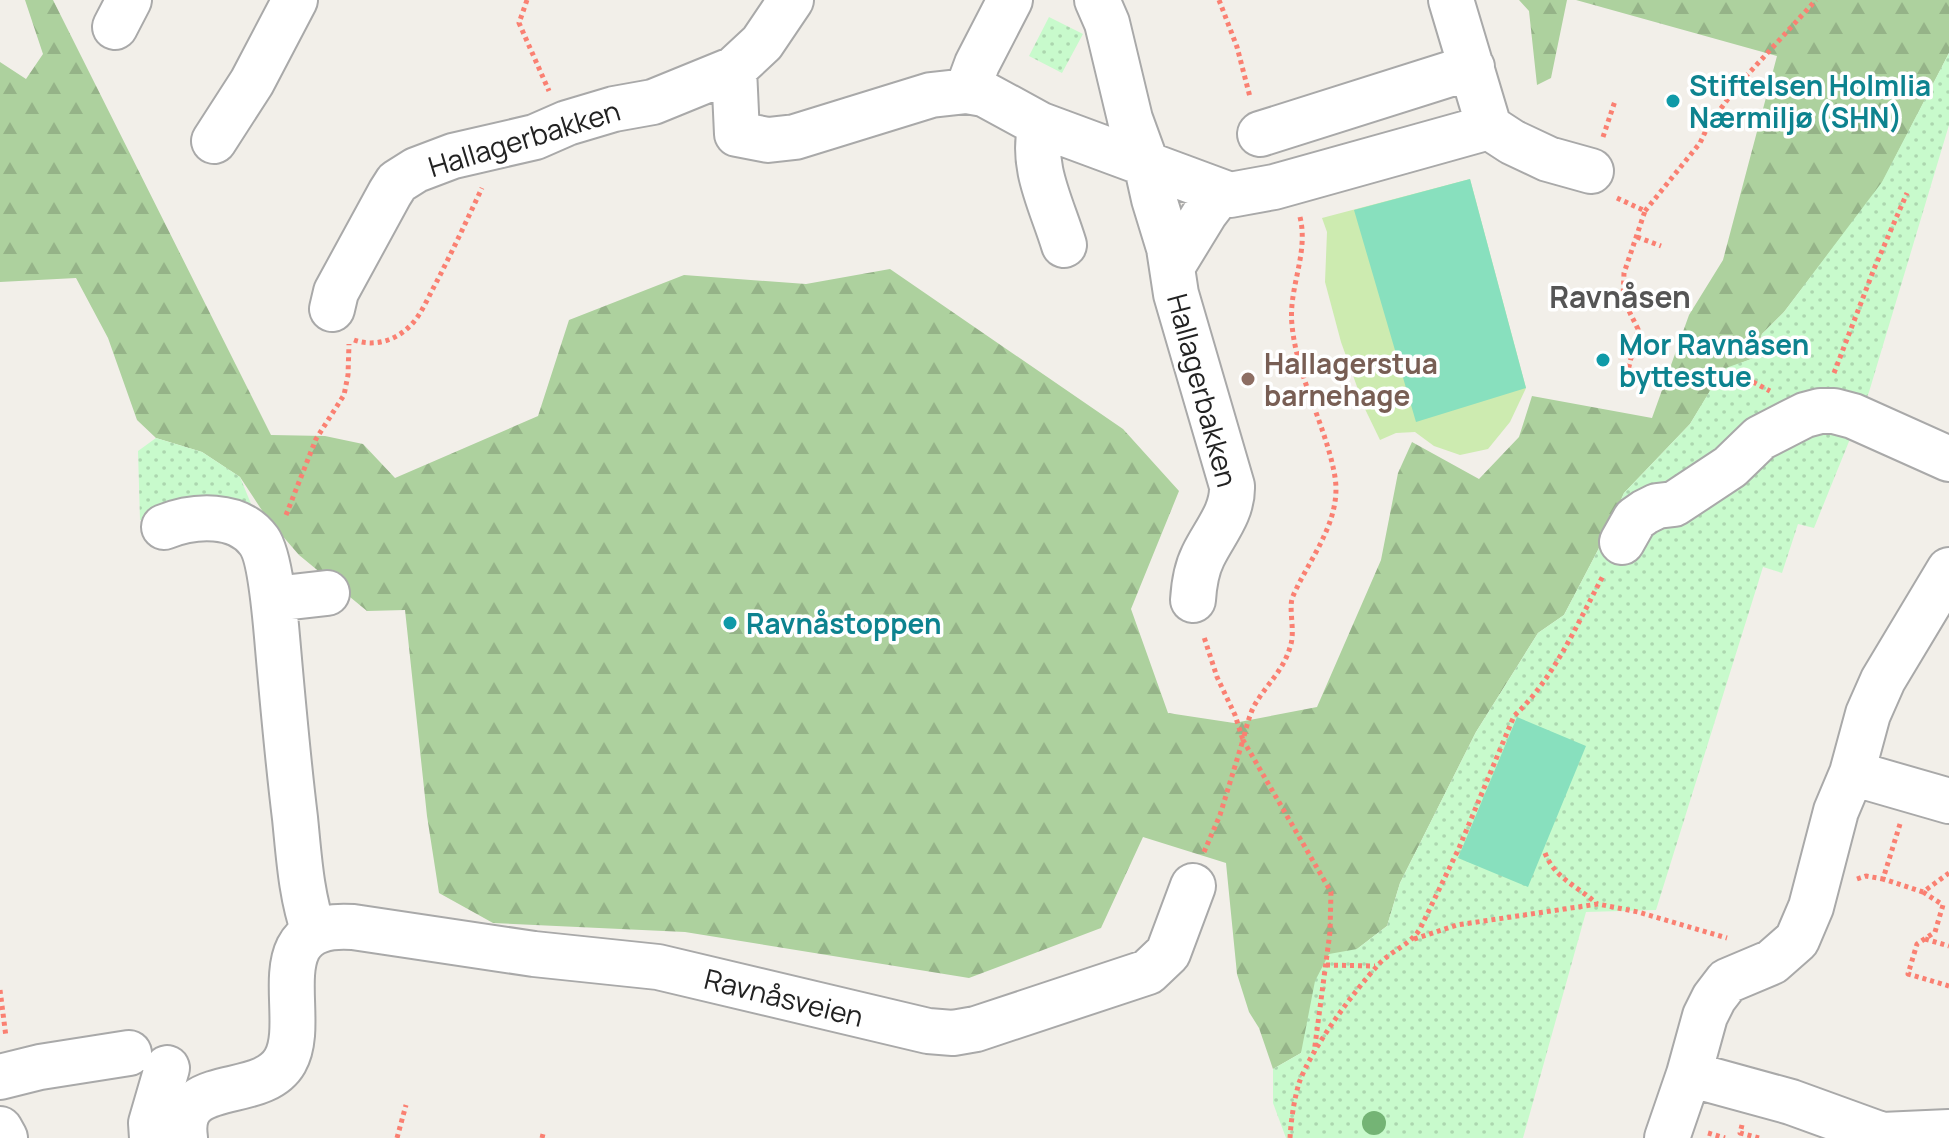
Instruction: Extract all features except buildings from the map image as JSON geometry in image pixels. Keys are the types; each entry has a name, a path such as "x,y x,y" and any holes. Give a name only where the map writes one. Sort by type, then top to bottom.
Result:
{"street":[{"path":"214,141 252,82 295,0"},
{"name":"Hallagerbakken","path":"341,324 336,292 397,182 416,170 453,156 501,147 614,109 653,102 734,69 762,43 791,0"},
{"path":"967,91 977,64 1010,0"},
{"name":"Hallagerbakken","path":"1097,0 1107,23 1130,119 1146,163 1169,248 1176,294 1232,486 1226,517 1202,557 1193,600"},
{"path":"1451,0 1489,127 1548,159 1591,171"},
{"path":"1260,134 1472,67"},
{"path":"734,69 737,134"},
{"name":"Hallagerbakken","path":"653,102 737,134 768,140 795,137 931,95 967,91 984,94 1041,125 1230,195 1291,183 1489,127"},
{"path":"1041,125 1037,157 1064,245"},
{"name":"Hallagerbakken","path":"1172,267 1221,192"},
{"path":"1622,542 1635,519 1645,512 1657,506 1674,504 1730,467 1760,438 1805,415 1820,411 1853,416 1949,459"},
{"path":"164,527 194,519 236,522 251,532 263,547 274,599 286,746 304,903 314,932 304,943 293,968 292,1034 286,1059 267,1079 253,1085 215,1091 197,1101 185,1121 185,1138"},
{"path":"1667,1138 1705,1016 1714,998 1727,981 1772,962 1797,940 1811,907 1836,811 1852,773 1868,714 1883,680 1949,570"},
{"path":"274,599 327,593"},
{"path":"1852,773 1930,795"},
{"name":"Ravnåsveien","path":"314,932 337,926 353,927 534,954 658,967 903,1026 953,1033 976,1029 1148,972 1168,953 1193,886"},
{"path":"0,1077 40,1067 148,1060 152,1138"},
{"path":"1689,1074 1791,1102 1882,1136 1949,1132"},
{"path":"0,1129 5,1138"}],"path":[{"path":"527,0 519,23 546,87"},
{"path":"1219,0 1237,47 1260,134"},
{"path":"1626,379 1638,329 1623,299 1622,287 1627,262 1645,211 1700,143 1708,126 1739,84 1816,0"},
{"path":"341,324 367,343 385,342 412,324 445,264 501,147"},
{"path":"1193,886 1190,882 1220,815 1254,706 1274,681 1292,643 1294,622 1291,599 1317,553 1335,496 1335,478 1307,390 1292,325 1291,296 1304,246 1302,222 1291,183"},
{"path":"1820,411 1874,269 1907,193"},
{"path":"1629,206 1645,211"},
{"path":"1637,237 1661,246"},
{"path":"263,547 275,540 316,439 344,395 348,375 341,324"},
{"path":"1413,940 1459,848 1514,716 1531,700 1547,676 1622,542"},
{"path":"1217,677 1232,706 1243,740 1331,892 1326,965 1314,1053"},
{"path":"1930,795 1883,879 1923,892 1946,906 1935,932 1917,944 1908,974 1949,986"},
{"path":"1545,853 1553,870 1565,882 1586,893 1598,904"},
{"path":"1923,892 1949,873"},
{"path":"1290,1138 1300,1082 1314,1053 1376,966 1392,951 1413,940 1457,925 1598,904 1724,936 1736,944 1754,970"},
{"path":"1925,939 1949,946"},
{"path":"1326,965 1376,966"},
{"path":"397,1138 406,1105"}],"green space":[{"path":"25,0 53,0 271,435 325,436 363,444 395,478 538,416 569,320 684,275 806,284 890,269 1123,429 1179,491 1131,609 1168,713 1234,723 1317,707 1381,560 1398,473 1412,442 1479,479 1519,437 1532,396 1652,418 1689,315 1723,260 1777,56 1576,0 1949,0 1949,53 1881,185 1784,312 1762,334 1754,358 1723,370 1690,424 1624,493 1564,615 1538,633 1476,732 1400,883 1387,926 1357,949 1301,1053 1273,1069 1237,974 1226,863 1143,837 1101,928 969,978 685,932 493,923 439,893 427,816 405,610 367,611 299,555 267,518 240,477 202,452 156,438 137,420 108,338 76,278 0,282 0,62 26,79 43,54"},
{"path":"1519,0 1567,0 1551,78 1537,85 1529,11"},
{"path":"1049,17 1083,34 1062,73 1029,56"},
{"path":"1949,53 1949,125 1869,392 1814,528 1798,524 1782,573 1763,567 1656,910 1586,912 1523,1138 1286,1138 1273,1103 1273,1069 1301,1053 1315,981 1329,954 1357,949 1387,926 1400,883 1476,732 1538,633 1564,615 1624,493 1690,424 1723,369 1754,358 1762,334 1784,312 1882,182"},
{"path":"1470,179 1526,388 1510,422 1488,449 1460,455 1434,446 1415,432 1396,433 1380,440 1365,409 1341,342 1325,282 1327,232 1322,218"},
{"path":"1470,179 1526,388 1416,422 1354,210"},
{"path":"156,438 202,452 240,477 256,516 140,520 138,451"},
{"path":"1517,717 1586,746 1528,887 1458,858"}],"place":[{"name":"Stiftelsen Holmlia Nærmiljø (SHN)","path":"1673,101"},
{"name":"Mor Ravnåsen byttestue","path":"1603,360"},
{"name":"Hallagerstua barnehage","path":"1248,379"},
{"name":"Ravnåstoppen","path":"730,623"}],"district":[{"name":"Ravnåsen","path":"1620,296"}]}
